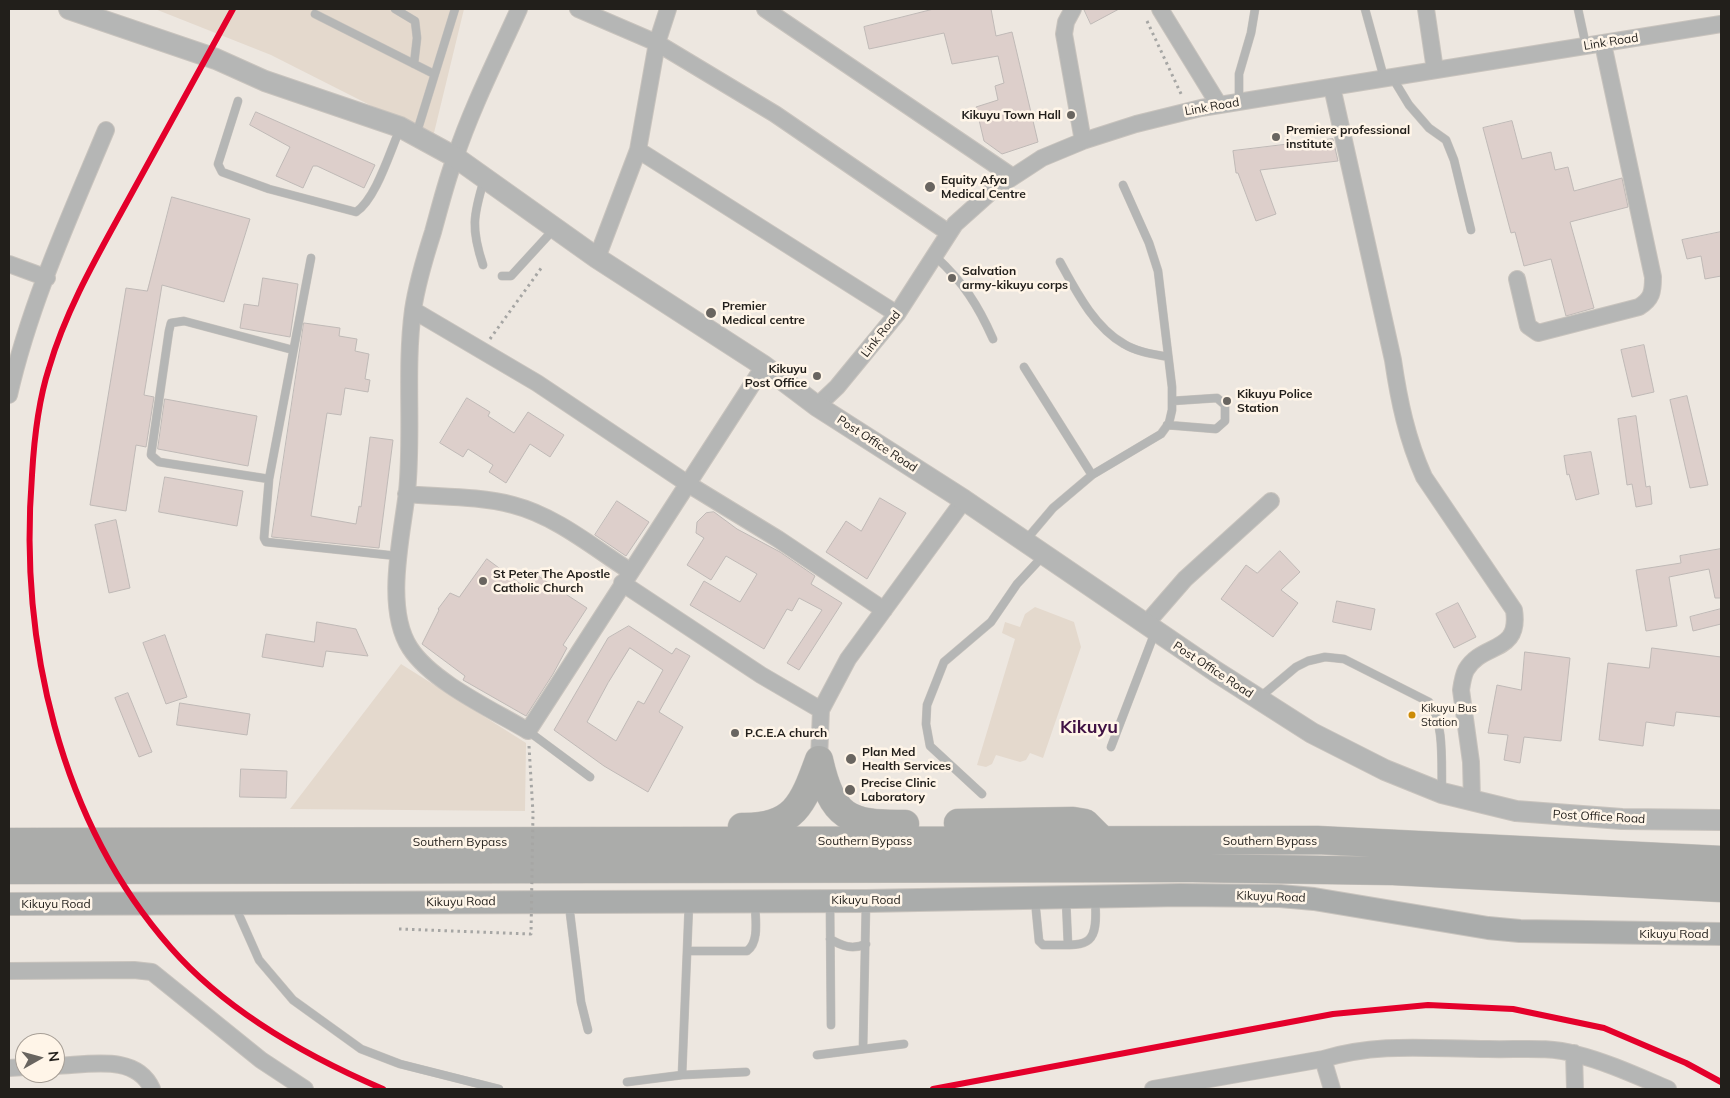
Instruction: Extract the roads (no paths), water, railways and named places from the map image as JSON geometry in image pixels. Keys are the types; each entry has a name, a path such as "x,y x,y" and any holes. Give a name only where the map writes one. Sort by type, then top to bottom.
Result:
{"highway":[{"path":"590,841 612,828 631,825 753,828 783,821 796,810 804,798 819,760"},
{"path":"819,760 829,796 841,812 851,818 875,824 1073,821 1085,824 1103,841"},
{"name":"Southern Bypass","path":"9,842 1316,840 1721,860"},
{"path":"9,870 1192,868 1393,871 1721,888"}],"main road":[{"name":"Kikuyu Road","path":"9,904 866,901 1280,896 1314,899 1488,928 1520,931 1721,934"}],"street":[{"name":"Post Office Road","path":"69,9 216,59 265,81 408,131 455,157 597,258 764,366 817,406 964,500 1024,543 1258,699 1336,746 1385,770 1442,793 1516,811 1622,819 1721,820"},
{"path":"519,9 455,157 421,271 413,310 410,352 410,439 406,494 397,556 398,611 409,646 421,662 440,678 528,731 764,366"},
{"path":"578,9 657,43 775,114 949,233"},
{"path":"597,258 638,150 657,43 668,9"},
{"path":"765,9 1014,177"},
{"path":"1073,9 1066,22 1064,34 1084,141"},
{"path":"1160,9 1220,105"},
{"path":"1426,9 1435,70"},
{"name":"Link Road","path":"817,406 837,387 897,314 936,257 955,224 993,190 1042,158 1084,141 1136,124 1220,105 1721,24"},
{"path":"1517,279 1528,326 1538,333 1639,308 1648,301 1653,291 1652,277 1603,44"},
{"path":"1332,88 1393,360 1398,398 1414,456 1424,477 1514,610 1514,632 1509,640 1470,665 1463,679 1462,690 1471,762 1472,800"},
{"path":"9,394 17,359 33,310 106,130"},
{"path":"638,150 897,314"},
{"path":"9,264 46,278"},
{"path":"413,310 537,383 688,484 778,539 884,610"},
{"path":"406,494 483,499 515,505 545,518 761,675 821,710"},
{"path":"819,760 821,710 848,659 964,500"},
{"path":"1150,628 1185,579 1271,501"},
{"path":"9,971 134,970 152,972 261,1060 305,1089"},
{"path":"1153,1089 1209,1084 1323,1059 1349,1051 1411,1046 1537,1049 1574,1053 1668,1089"},
{"path":"1574,1053 1575,1089"},
{"path":"1323,1059 1332,1089"},
{"path":"65,1066 114,1064 130,1066 140,1072 152,1089"}],"lane":[{"path":"395,9 415,21 417,38 414,64"},
{"path":"238,101 218,164 222,172 269,189 356,212 364,207 408,131 434,74 455,9"},
{"path":"1239,102 1239,74 1251,34 1255,9"},
{"path":"1365,9 1388,78 1429,128 1446,140 1454,160 1471,230"},
{"path":"1578,9 1586,46"},
{"path":"315,14 434,74"},
{"path":"483,265 475,242 474,223 484,178"},
{"path":"1024,543 1053,508 1092,475 1161,434 1168,425 1172,401 1158,272 1149,243 1122,185"},
{"path":"502,276 511,276 555,228"},
{"path":"936,257 956,276 980,308 993,339"},
{"path":"311,258 269,479 263,529 266,542 397,556"},
{"path":"1060,262 1081,300 1102,326 1123,344 1143,352 1168,357"},
{"path":"269,479 159,462 150,455 169,331 172,323 184,321 294,350"},
{"path":"1024,367 1092,475"},
{"path":"1168,425 1216,429 1225,421 1225,405 1217,398 1172,401"},
{"path":"982,794 930,746 926,724 927,705 944,662 991,622 1017,584 1044,555"},
{"path":"1112,747 1150,628"},
{"path":"1258,699 1296,667 1308,661 1325,657 1344,659 1420,697 1429,702 1436,710 1442,793"},
{"path":"528,731 543,744 590,777"},
{"path":"1034,898 1039,941 1043,945 1068,945 1089,941 1093,936 1097,926 1095,897"},
{"path":"1066,898 1068,945"},
{"path":"830,900 830,1025"},
{"path":"568,901 581,1002 588,1030"},
{"path":"682,1076 689,901"},
{"path":"688,951 747,951 753,947 755,940 755,901"},
{"path":"863,1049 866,901"},
{"path":"235,904 259,960 293,1000 360,1049 400,1064 499,1089"},
{"path":"830,940 852,948 866,944"},
{"path":"817,1055 904,1044"},
{"path":"627,1082 746,1072"}],"place":[{"name":"Kikuyu Town Hall","path":"1071,115"},
{"name":"Premiere professional institute","path":"1276,137"},
{"name":"Equity Afya Medical Centre","path":"930,187"},
{"name":"Salvation army-kikuyu corps","path":"952,278"},
{"name":"Premier Medical centre","path":"711,313"},
{"name":"Kikuyu Post Office","path":"817,376"},
{"name":"Kikuyu Police Station","path":"1227,401"},
{"name":"St Peter The Apostle Catholic Church","path":"483,581"},
{"name":"Kikuyu Bus Station","path":"1412,715"},
{"name":"P.C.E.A church","path":"735,733"},
{"name":"Plan Med Health Services","path":"851,759"},
{"name":"Precise Clinic Laboratory","path":"850,790"}],"district":[{"name":"Kikuyu","path":"1089,728"}]}
